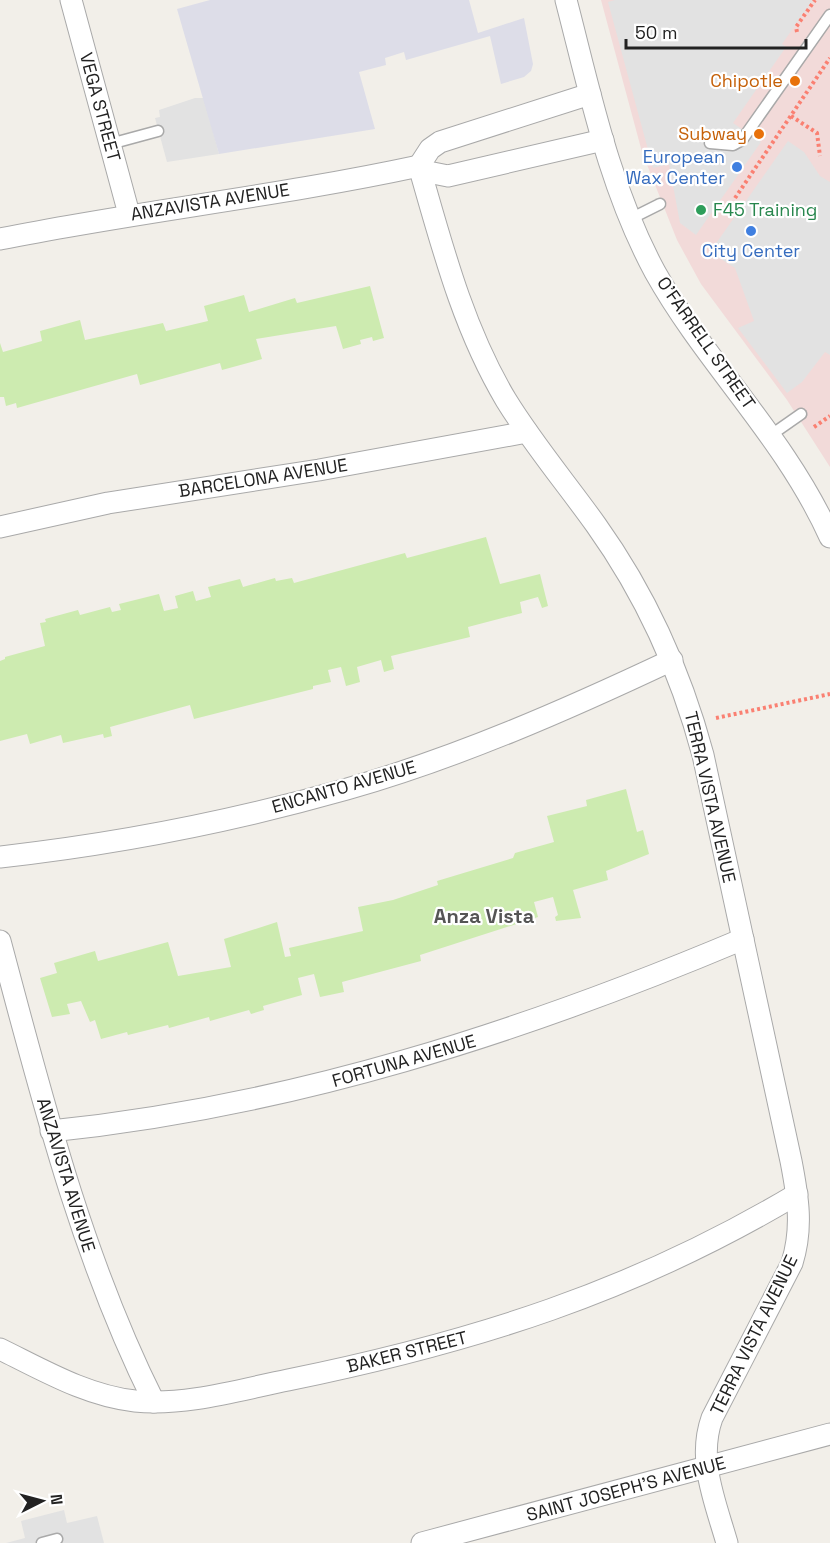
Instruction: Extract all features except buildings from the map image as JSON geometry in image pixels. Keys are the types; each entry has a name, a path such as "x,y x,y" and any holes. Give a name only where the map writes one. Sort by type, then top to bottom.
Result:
{"street":[{"name":"VEGA STREET","path":"71,0 129,214"},
{"name":"O'FARRELL STREET","path":"566,0 603,140 630,219 655,272 676,306 771,435 807,490 830,537"},
{"path":"590,94 440,142 430,149 419,166 428,172 448,176 603,140"},
{"name":"ANZAVISTA AVENUE","path":"0,239 129,214 310,187 419,166"},
{"name":"TERRA VISTA AVENUE","path":"419,166 445,258 471,329 491,373 527,432 617,556 656,625 672,660 694,723 743,939 797,1194 800,1230 792,1263 712,1418 705,1442 706,1468 726,1543"},
{"name":"BARCELONA AVENUE","path":"0,527 108,503 340,466 527,432"},
{"name":"ENCANTO AVENUE","path":"0,857 163,832 348,789 511,732 672,660"},
{"name":"FORTUNA AVENUE","path":"51,1131 206,1110 368,1073 566,1010 743,939"},
{"name":"ANZAVISTA AVENUE","path":"0,941 51,1131 94,1266 120,1332 154,1402"},
{"name":"BAKER STREET","path":"0,1349 97,1393 118,1399 154,1402 254,1386 351,1366 451,1341 549,1312 621,1285 673,1261 797,1194"},
{"name":"SAINT JOSEPH'S AVENUE","path":"422,1543 830,1434"}],"lane":[{"path":"710,143 733,145 742,140 830,15"},
{"path":"110,144 158,131"},
{"path":"630,219 660,204"},
{"path":"771,435 801,414"},
{"path":"42,1543 57,1539"}],"path":[{"path":"735,198 830,58"},
{"path":"791,116 817,133 820,156"},
{"path":"694,723 830,694"}],"shaded area":[{"path":"210,0 469,0 478,33 524,18 533,64 531,71 524,77 501,84 490,36 406,60 404,52 385,58 386,65 359,72 375,129 219,154 177,9"},
{"name":"City Center","path":"601,0 830,0 830,467 787,400 701,284 677,240 642,152"},
{"path":"615,0 813,0 782,44 786,47 733,123 761,142 696,235 680,223 669,164 653,168 608,2"},
{"path":"195,98 204,98 219,154 167,162 155,118 160,117 159,110"},
{"path":"788,141 804,152 820,176 830,182 830,355 825,352 802,382 787,393 738,328 754,321 735,268 710,252"},
{"path":"64,1510 67,1523 97,1516 104,1543 6,1543 25,1538 21,1521"}],"green space":[{"path":"370,286 384,338 373,341 372,337 360,340 361,344 343,349 336,326 256,339 262,359 222,370 220,363 140,385 137,374 17,408 16,403 6,406 4,397 0,397 0,343 3,352 42,341 40,331 80,320 85,340 163,323 166,331 208,321 204,306 244,295 249,312 295,298 297,303"},
{"path":"486,537 500,584 540,574 548,606 542,608 538,597 520,602 522,613 468,627 470,637 391,656 394,669 384,672 381,660 357,667 360,682 346,686 341,667 328,670 331,682 313,686 313,689 194,719 190,705 110,727 112,736 104,738 103,734 63,743 61,735 30,744 27,734 0,741 0,661 5,657 45,646 40,623 46,622 45,619 78,610 80,615 110,607 112,612 121,610 119,604 159,594 164,611 178,608 175,596 193,591 196,601 211,597 208,587 240,579 243,587 275,578 276,581 292,578 294,583 405,553 407,558"},
{"path":"626,789 637,832 643,830 649,854 606,871 608,880 573,890 581,918 556,921 555,917 558,915 553,897 534,902 538,917 420,955 421,961 342,982 344,992 320,997 314,974 298,978 302,995 263,1006 264,1010 251,1014 249,1010 210,1021 209,1017 169,1028 168,1025 101,1039 95,1020 90,1022 81,1001 67,1004 70,1014 52,1017 40,978 57,973 54,963 95,951 98,961 168,942 178,976 231,967 224,939 277,922 285,957 291,956 289,948 363,931 358,907 393,900 438,885 437,881 513,858 515,853 554,842 547,816 587,806 586,800"}],"place":[{"name":"Chipotle","path":"795,81"},
{"name":"Subway","path":"759,134"},
{"name":"European Wax Center","path":"737,167"},
{"name":"F45 Training","path":"701,210"},
{"name":"City Center","path":"751,231"}],"district":[{"name":"Anza Vista","path":"484,916"}]}
